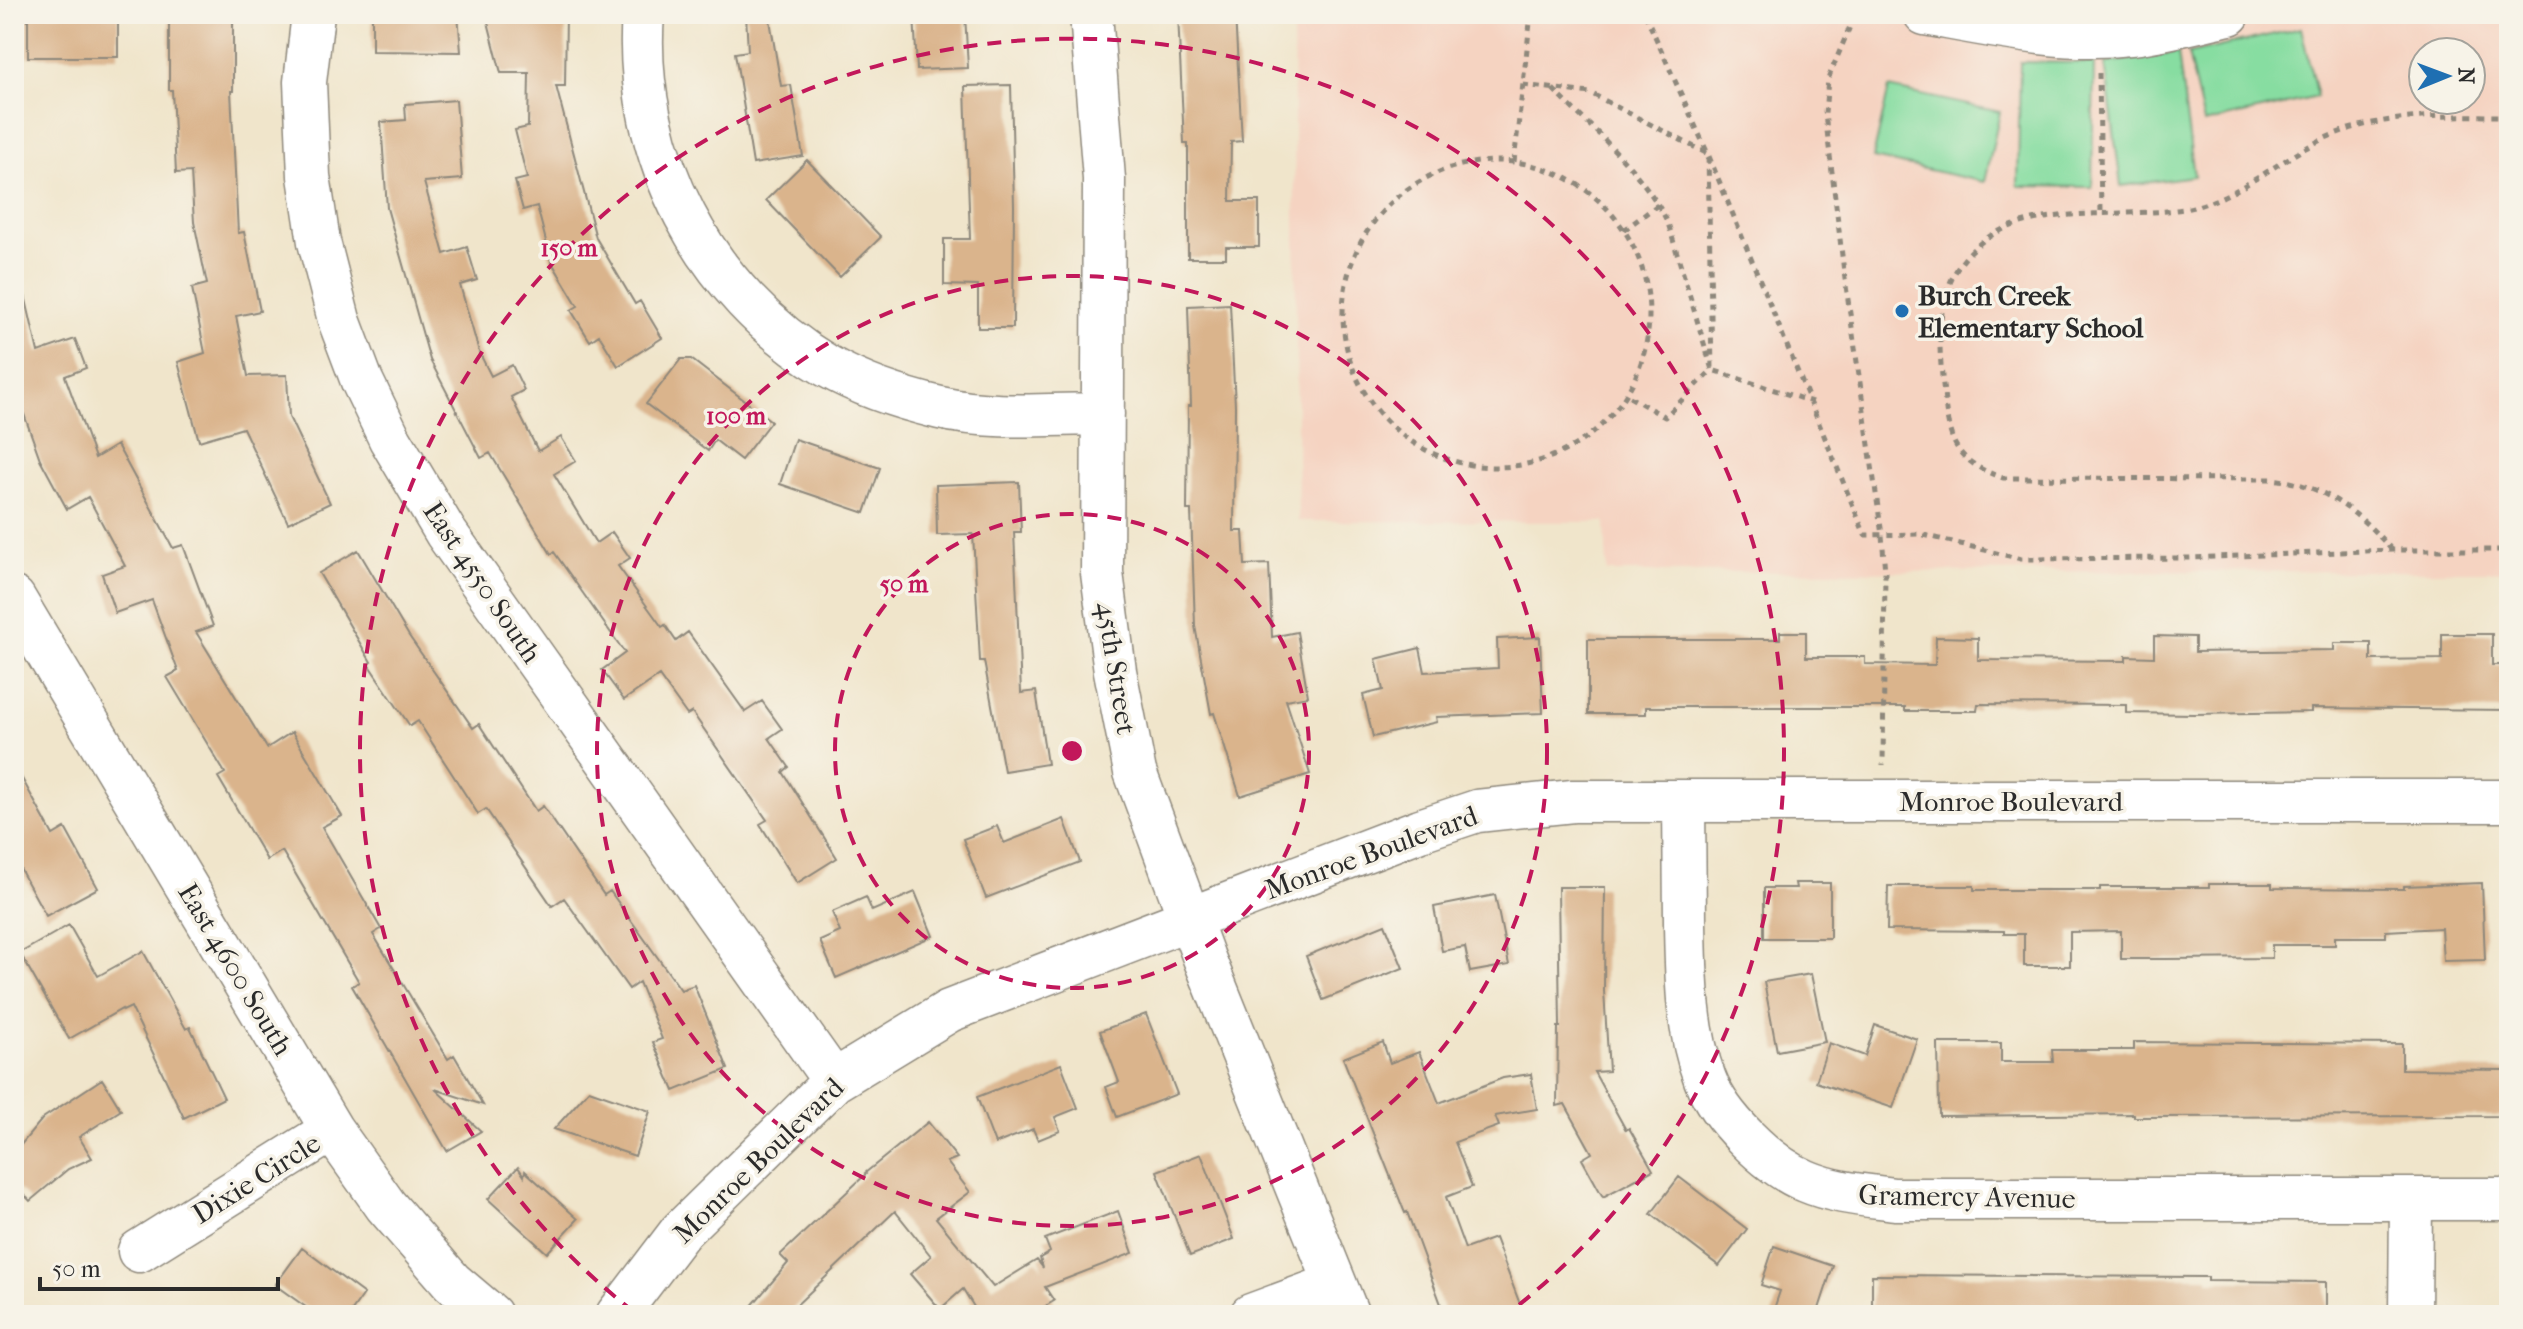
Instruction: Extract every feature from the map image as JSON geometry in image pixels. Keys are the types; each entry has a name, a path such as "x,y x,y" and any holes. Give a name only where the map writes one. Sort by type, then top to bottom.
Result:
{"street":[{"name":"East 4550 South","path":"313,14 305,82 309,176 319,242 339,320 362,381 390,439 446,533 834,1081"},
{"path":"643,14 641,41 645,93 656,142 678,206 714,266 761,317 827,366 883,391 942,409 1000,415 1103,414"},
{"name":"45th Street","path":"1091,14 1104,179 1102,573 1115,671 1135,772 1190,919 1342,1300"},
{"path":"1925,14 2020,31 2098,36 2133,34 2229,14"},
{"name":"East 4600 South","path":"14,598 332,1130 396,1217 452,1282 491,1315"},
{"name":"Monroe Boulevard","path":"617,1315 681,1231 834,1081 949,1011 1420,830 1477,811 1573,801 2509,801"},
{"name":"Gramercy Avenue","path":"1684,801 1686,975 1691,1030 1705,1081 1729,1119 1762,1152 1803,1180 1843,1193 1895,1199 2509,1199"},
{"name":"Dixie Circle","path":"139,1251 332,1130"},
{"path":"2410,1315 2411,1199"},
{"path":"1251,1315 1342,1300"}],"path":[{"path":"1514,162 1531,14"},
{"path":"1645,14 1708,154 1865,535 1920,534 2021,559 2509,550"},
{"path":"1854,17 1828,79 1825,114 1882,535 1885,572 1884,774"},
{"path":"2098,36 2101,213"},
{"path":"1523,85 1590,93 1708,154"},
{"path":"1553,88 1645,182 1659,204 1668,223 1712,370"},
{"path":"2392,550 2348,507 2298,482 2272,479 2003,478 1977,468 1959,453 1948,428 1940,358 1940,314 1964,257 1998,231 2022,222 2193,207 2227,194 2314,143 2346,129 2378,121 2509,116"},
{"path":"1626,395 1665,417 1712,370 1708,154"},
{"path":"1474,162 1514,162 1557,173 1577,184 1610,212 1624,230 1641,264 1649,303 1644,351 1626,395 1600,427 1566,450 1528,464 1488,467 1447,459 1411,441 1381,414 1359,380 1346,341 1345,300 1353,261 1372,225 1400,195 1435,174 1474,162"},
{"path":"1624,230 1659,204"},
{"path":"1712,370 1812,402"}],"shaded area":[{"name":"Burch Creek Elementary School","path":"1293,14 2509,14 2509,571 1607,572 1605,522 1298,521"}],"green space":[{"path":"2301,28 2317,97 2204,123 2188,54"},
{"path":"2178,53 2194,176 2121,186 2105,63"},
{"path":"2020,62 2094,63 2092,187 2018,186"},
{"path":"1889,88 2000,112 1985,182 1873,158"}],"building":[{"path":"28,14 118,14 118,57 28,57"},
{"path":"169,14 233,14 231,91 238,233 244,232 260,311 236,316 248,376 287,375 289,417 330,503 288,523 243,428 199,441 178,362 205,353 192,288 207,284 194,222 191,172 176,173 172,90 169,90"},
{"path":"372,14 458,14 461,52 372,51"},
{"path":"486,14 566,14 565,86 556,86 596,238 635,304 640,301 662,338 618,366 599,335 590,341 571,310 578,306 551,261 537,206 523,210 515,181 527,178 515,130 528,127 529,73 501,73"},
{"path":"746,14 769,14 781,86 791,85 803,156 753,164 735,53 748,51"},
{"path":"914,14 965,14 968,68 917,70"},
{"path":"1178,14 1235,14 1242,141 1231,142 1230,201 1259,201 1259,247 1226,247 1226,258 1188,258 1188,143 1184,143"},
{"path":"1011,85 1013,328 978,328 978,286 944,285 944,239 970,239 965,86"},
{"path":"456,100 462,179 424,182 444,254 467,247 477,280 460,285 479,352 491,376 512,365 524,390 511,397 538,451 561,437 576,461 554,474 596,543 612,532 630,558 618,566 662,627 665,625 676,641 688,632 745,712 762,701 782,729 769,738 789,767 783,772 837,858 797,883 760,824 767,820 692,712 687,715 659,676 624,700 602,670 625,653 554,552 551,554 490,453 481,458 430,360 387,208 381,122 406,120 405,104"},
{"path":"807,160 881,237 840,277 766,200"},
{"path":"24,291 38,352 75,339 86,368 65,376 95,458 117,445 173,548 183,545 213,626 196,632 267,748 292,732 342,816 322,827 381,929 373,934 448,1059 454,1055 483,1105 435,1089 481,1131 447,1151 352,986 359,982 282,851 267,860 218,777 225,773 167,677 178,671 152,600 115,613 102,574 125,566 88,497 67,509 40,459 14,386 14,292"},
{"path":"1230,304 1235,406 1234,531 1243,531 1245,565 1269,564 1272,637 1297,632 1308,696 1286,700 1310,774 1240,796 1214,713 1211,714 1195,626 1191,510 1187,510 1188,406 1191,406 1188,306"},
{"path":"681,359 691,359 771,421 741,460 715,440 708,451 646,404"},
{"path":"795,439 880,468 865,513 780,484"},
{"path":"1019,482 1021,532 1014,532 1021,693 1036,691 1047,764 1004,771 984,661 980,661 973,534 937,535 936,485"},
{"path":"358,550 409,636 473,728 479,724 536,811 543,806 604,895 610,891 681,990 694,985 728,1069 674,1091 653,1042 662,1039 639,982 629,989 564,898 552,906 486,809 478,814 418,721 410,726 368,664 371,662 319,573"},
{"path":"1780,632 1806,632 1806,657 1865,657 1865,664 1935,665 1936,637 1978,638 1978,660 2126,661 2126,656 2154,657 2154,636 2195,637 2195,652 2334,650 2334,643 2371,643 2371,660 2442,659 2442,634 2492,634 2492,665 2509,665 2509,710 2311,708 2311,712 2194,714 2126,713 2126,705 1978,704 1977,711 1905,711 1905,707 1646,707 1646,714 1588,714 1588,639 1780,639"},
{"path":"1540,637 1543,713 1436,717 1437,722 1373,737 1363,695 1383,690 1376,659 1420,648 1425,672 1498,668 1497,639"},
{"path":"14,764 53,835 65,828 98,888 46,916 14,858"},
{"path":"1064,819 1080,862 986,898 963,839 997,826 1004,843"},
{"path":"1795,883 1830,883 1830,938 1764,938 1764,888 1796,888"},
{"path":"2482,883 2485,960 2443,961 2441,928 2386,931 2386,937 2335,937 2335,945 2272,945 2272,958 2121,959 2121,931 2070,932 2070,966 2024,966 2024,934 2004,934 2004,931 1887,930 1888,886 2100,890 2100,887 2272,884 2272,888 2404,889 2404,886"},
{"path":"1558,887 1605,887 1604,991 1609,1071 1594,1072 1626,1130 1629,1128 1653,1170 1603,1197 1582,1159 1592,1153 1565,1104 1557,1106 1560,1027"},
{"path":"915,892 933,936 836,978 820,941 840,932 832,912 866,897 872,911"},
{"path":"1495,895 1509,965 1470,972 1465,947 1442,951 1434,907"},
{"path":"1385,924 1403,968 1323,1000 1306,956"},
{"path":"69,925 98,976 143,951 186,1029 190,1027 224,1098 184,1118 131,1007 69,1039 20,953"},
{"path":"1811,974 1825,1042 1777,1051 1764,982"},
{"path":"1146,1014 1177,1094 1117,1117 1106,1087 1119,1082 1100,1031"},
{"path":"1875,1025 1917,1039 1893,1108 1816,1082 1829,1043 1865,1056"},
{"path":"1383,1042 1390,1063 1419,1052 1439,1103 1503,1078 1531,1074 1537,1109 1495,1116 1499,1126 1455,1142 1472,1187 1446,1197 1465,1249 1495,1238 1524,1315 1445,1315 1407,1212 1343,1058"},
{"path":"2134,1042 2402,1044 2402,1069 2509,1070 2509,1116 1939,1116 1938,1043 2001,1043 2001,1062 2053,1062 2052,1050 2134,1050"},
{"path":"1061,1064 1078,1108 1055,1117 1060,1131 1038,1140 1033,1129 995,1144 977,1097"},
{"path":"102,1079 121,1110 79,1137 92,1158 68,1169 30,1201 14,1184 14,1153 43,1118"},
{"path":"589,1090 650,1111 635,1156 554,1129"},
{"path":"928,1122 957,1158 947,1162 970,1192 936,1218 993,1287 1037,1260 1043,1268 1040,1258 1050,1252 1045,1239 1118,1211 1133,1253 1045,1287 1054,1301 1030,1315 979,1315 963,1289 940,1309 910,1274 931,1256 895,1211 786,1315 744,1315 788,1263 780,1255 865,1173"},
{"path":"1201,1154 1234,1239 1190,1256 1157,1171"},
{"path":"518,1167 524,1176 525,1171 578,1219 547,1253 488,1199"},
{"path":"1679,1177 1747,1229 1719,1266 1651,1214"},
{"path":"1774,1246 1833,1266 1817,1315 1772,1315 1780,1291 1761,1285"},
{"path":"302,1248 364,1294 349,1315 317,1315 275,1285"},
{"path":"1872,1275 2208,1277 2208,1281 2326,1282 2326,1315 1872,1315"}],"place":[{"name":"Burch Creek Elementary School","path":"1902,311"}]}
